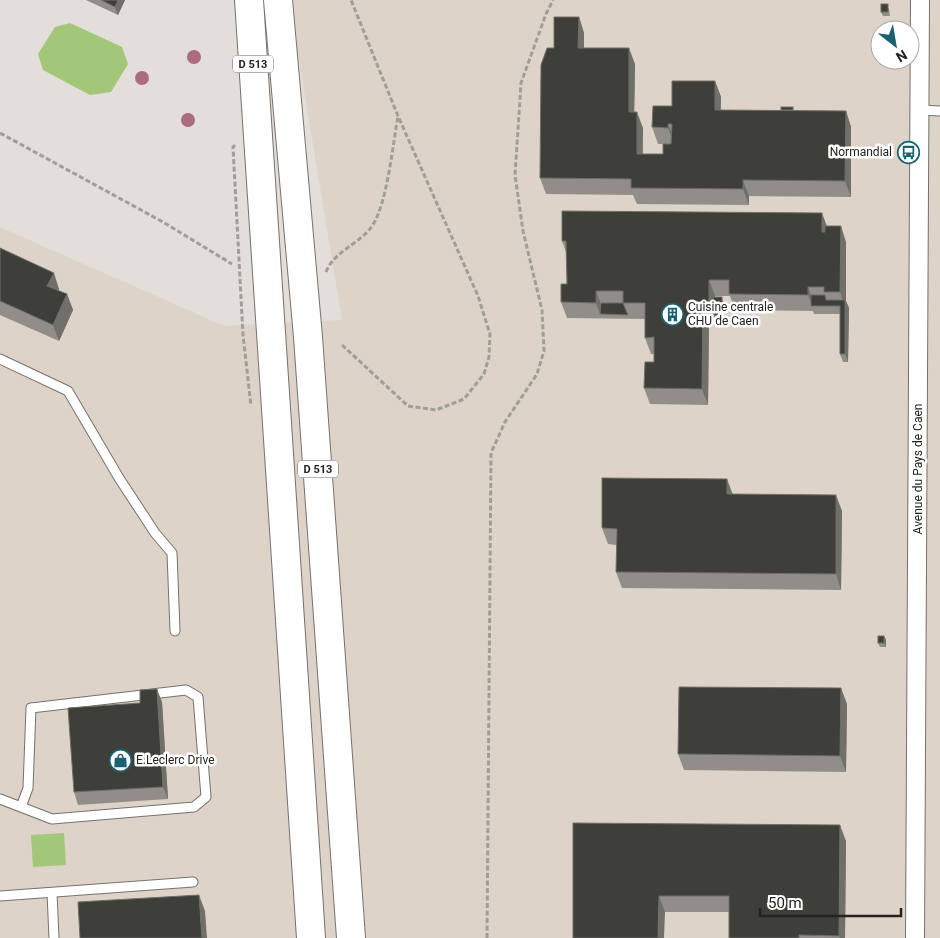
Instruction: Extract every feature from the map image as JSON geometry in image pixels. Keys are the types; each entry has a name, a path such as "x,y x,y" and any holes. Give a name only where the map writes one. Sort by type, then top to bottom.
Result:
{"main road":[{"name":"D 513","path":"249,0 311,938"},
{"name":"D 513","path":"278,0 308,337 351,938"}],"street":[{"name":"Avenue du Pays de Caen","path":"915,938 920,0"}],"lane":[{"path":"920,110 940,111"},
{"path":"0,359 68,391 120,478 155,532 172,554 175,631"},
{"path":"0,799 52,819 194,807 206,797 198,697 186,690 31,708 28,788 21,806"},
{"path":"0,896 193,882"},
{"path":"52,893 54,938"}],"path":[{"path":"342,345 408,406 436,410 464,399 484,374 489,357 490,334 478,296 398,116 351,0"},
{"path":"488,938 491,454 505,422 537,374 544,351 542,310 523,231 515,175 521,83 553,0"},
{"path":"326,274 334,261 343,251 365,234 378,216 398,116"},
{"path":"0,133 163,222 232,264"}],"shaded area":[{"name":"Normandial","path":"289,0 940,0 940,938 0,938 0,227 224,326 342,320"},
{"path":"70,23 122,47 128,64 111,92 90,95 43,70 38,54 55,27"},
{"path":"64,833 66,865 33,867 31,835"}],"building":[{"path":"101,0 118,0 115,7"},
{"path":"881,4 888,4 888,12 881,12"},
{"path":"554,17 579,17 578,48 629,48 629,112 637,112 637,154 663,154 663,144 671,144 672,124 668,124 668,128 652,127 653,106 672,106 672,81 715,81 715,110 846,111 845,181 743,180 743,189 631,188 631,179 540,178 541,65 547,48 554,48"},
{"path":"781,107 793,107 793,110 781,110"},
{"name":"Cuisine centrale CHU de Caen","path":"562,211 822,213 822,232 825,232 825,226 841,226 840,292 824,292 824,287 808,287 808,295 729,294 729,280 709,280 709,304 703,304 702,389 644,388 645,362 654,362 654,337 645,338 645,303 623,303 623,291 596,291 596,303 561,302 561,284 567,284 566,241 562,241"},
{"path":"0,248 54,273 47,286 67,294 53,325 0,301"},
{"path":"811,295 825,295 826,300 845,300 845,354 840,354 840,306 811,306"},
{"path":"713,297 722,297 722,315 713,315"},
{"path":"601,303 623,303 628,315 600,314"},
{"path":"602,478 727,479 727,494 836,495 836,574 616,572 617,529 602,528"},
{"path":"878,636 884,636 884,643 878,643"},
{"path":"679,687 841,688 840,756 678,754"},
{"name":"E.Leclerc Drive","path":"157,689 163,787 74,792 68,708 140,703 140,690"},
{"path":"573,823 840,825 839,936 799,935 799,938 729,938 729,896 659,896 658,938 573,938"},
{"path":"199,895 202,938 80,938 78,902"}],"place":[{"name":"Normandial","path":"908,152"},
{"name":"Cuisine centrale CHU de Caen","path":"672,314"},
{"name":"E.Leclerc Drive","path":"120,760"}]}
